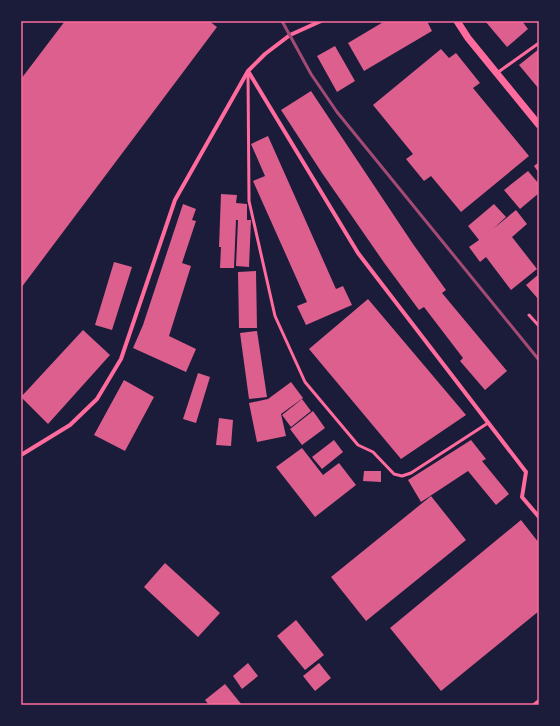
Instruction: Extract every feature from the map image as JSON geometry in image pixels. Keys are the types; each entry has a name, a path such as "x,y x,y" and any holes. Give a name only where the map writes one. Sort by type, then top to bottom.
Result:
{"street":[{"path":"21,455 70,425 97,399 121,359 175,200 248,71 265,54 290,35 321,21"},
{"path":"457,21 468,38 539,125"},
{"path":"248,71 358,253 526,472 522,497 539,517"},
{"path":"534,705 539,701"}],"lane":[{"path":"497,73 539,43"},
{"path":"248,71 249,201 274,316 305,382 358,445 372,452 394,474 402,476 411,473 488,423"},
{"path":"529,314 539,326"}],"building":[{"path":"65,21 209,21 217,27 21,288 21,79"},
{"path":"385,21 427,21 432,31 364,71 348,43"},
{"path":"485,21 522,21 528,29 507,47"},
{"path":"335,46 355,81 337,92 317,56"},
{"path":"441,49 449,58 456,53 480,83 473,88 529,156 461,212 431,176 424,181 406,159 413,154 373,105"},
{"path":"539,49 539,89 519,65"},
{"path":"311,91 413,244 446,290 442,293 507,371 485,390 460,361 463,358 424,307 419,310 385,264 322,173 281,110"},
{"path":"268,136 336,289 343,286 352,305 306,325 297,306 307,302 253,181 265,176 251,144"},
{"path":"539,162 539,173 534,166"},
{"path":"528,171 539,184 539,193 520,209 504,190"},
{"path":"221,194 237,195 236,203 247,204 247,220 251,220 249,267 236,266 238,220 236,220 234,268 220,268 221,247 219,247"},
{"path":"183,204 196,209 192,220 196,221 182,263 191,266 169,336 196,349 186,372 133,348 143,325"},
{"path":"494,204 506,217 493,229 516,210 527,224 512,237 537,269 511,290 486,257 480,262 469,247 479,240 468,226"},
{"path":"114,262 132,267 112,330 95,325"},
{"path":"256,271 257,328 239,328 238,272"},
{"path":"539,274 539,300 526,285"},
{"path":"368,299 466,415 401,459 309,349"},
{"path":"83,330 110,355 48,424 21,397"},
{"path":"257,331 267,397 249,399 240,333"},
{"path":"198,373 210,377 196,423 183,419"},
{"path":"124,380 154,397 125,451 94,435"},
{"path":"291,382 303,398 281,414 286,436 257,442 249,403 268,399"},
{"path":"302,399 311,411 291,427 282,415"},
{"path":"313,411 325,428 302,445 290,429"},
{"path":"219,418 233,420 231,446 216,445"},
{"path":"334,440 343,452 322,469 312,457"},
{"path":"471,440 486,459 482,461 509,494 496,505 468,471 421,502 408,480"},
{"path":"302,448 323,475 339,463 356,485 315,517 276,467"},
{"path":"364,471 381,471 381,482 363,481"},
{"path":"431,496 466,540 366,621 331,577"},
{"path":"521,520 539,543 539,611 441,691 390,628"},
{"path":"165,563 220,613 198,637 144,587"},
{"path":"296,620 324,655 305,670 277,636"},
{"path":"248,663 258,676 242,689 233,676"},
{"path":"319,663 331,678 315,691 303,676"},
{"path":"225,684 242,705 209,705 205,700"}],"railway":[{"path":"282,21 311,74 337,112 539,360"}]}
